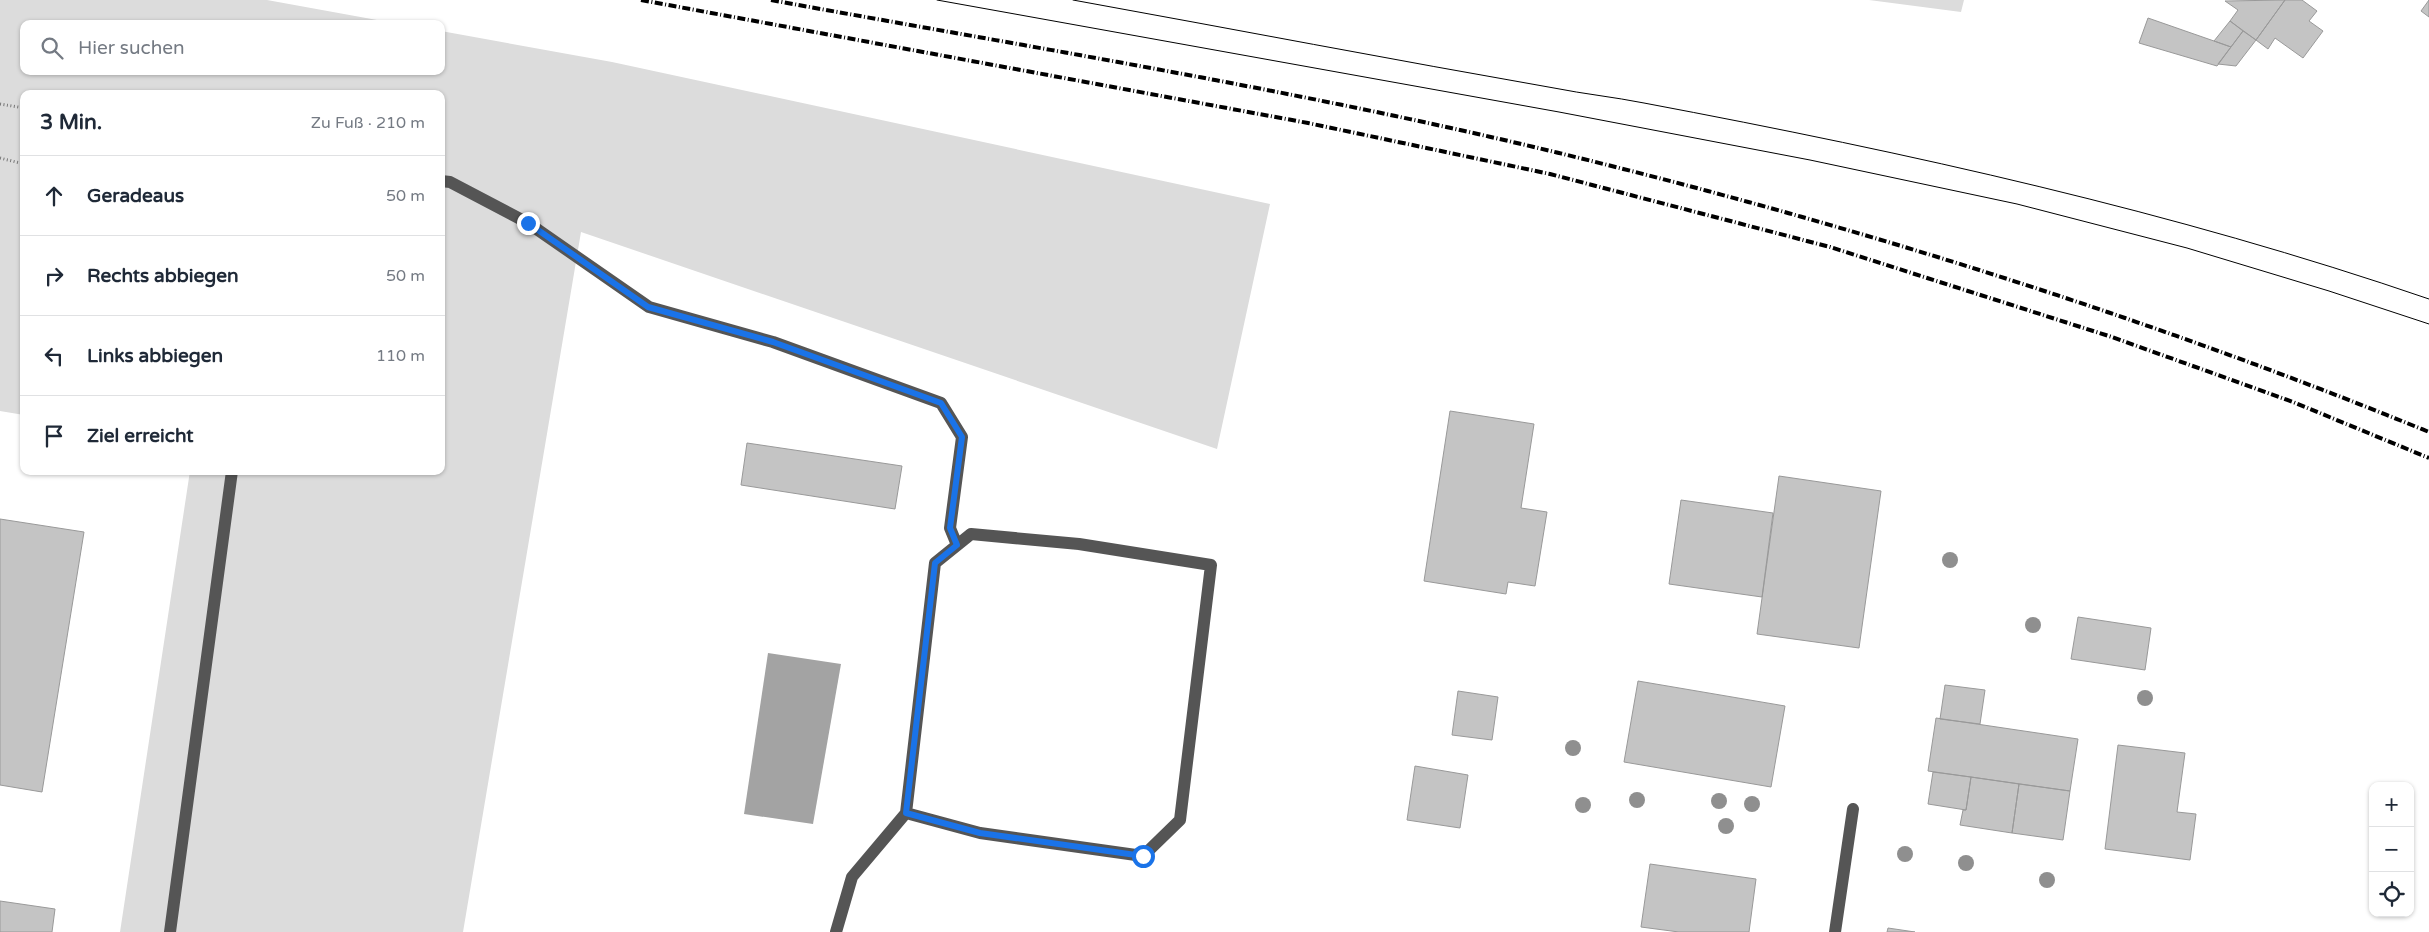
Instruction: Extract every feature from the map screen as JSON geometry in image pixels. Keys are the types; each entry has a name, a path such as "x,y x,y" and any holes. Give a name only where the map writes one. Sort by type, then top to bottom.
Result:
{"street":[{"path":"445,181 528,223 648,307 773,342 941,403 962,437 950,528 957,545"},
{"path":"170,932 231,475"},
{"path":"836,932 852,877 906,813 935,563 971,534 1079,544 1211,565 1180,820 1143,856 980,833 906,813"},
{"path":"1835,932 1853,809"}],"path":[{"path":"0,104 20,107"},
{"path":"0,158 20,163"}],"shaded area":[{"path":"0,0 267,0 377,20 20,20 20,75 445,75 445,32 612,62 1270,204 1217,449 581,232 463,932 120,932 189,475 445,475 445,90 20,90 20,414 0,411"},
{"path":"1869,0 1964,0 1961,12"},
{"path":"768,653 841,664 813,824 744,814"}],"building":[{"path":"2285,0 2256,40 2230,21 2238,10 2225,1"},
{"path":"2285,0 2302,0 2317,11 2309,21 2323,31 2303,58 2275,38 2268,49 2256,40"},
{"path":"2429,0 2429,17 2421,11"},
{"path":"2148,18 2231,47 2217,66 2139,43"},
{"path":"2230,21 2243,31 2231,47 2214,41"},
{"path":"2243,31 2256,40 2236,66 2218,64"},
{"path":"1450,411 1534,424 1521,508 1547,512 1535,586 1508,582 1506,594 1424,581"},
{"path":"747,443 902,466 895,509 741,485"},
{"path":"1779,476 1881,491 1859,648 1757,634"},
{"path":"1681,500 1773,513 1762,597 1669,584"},
{"path":"0,519 84,532 42,792 0,785"},
{"path":"2078,617 2151,628 2145,670 2071,659"},
{"path":"1638,681 1785,706 1771,787 1624,762"},
{"path":"1945,685 1985,690 1980,724 1940,719"},
{"path":"1458,691 1498,697 1492,740 1452,735"},
{"path":"1936,718 2078,739 2070,791 1928,771"},
{"path":"2118,745 2185,753 2177,812 2196,814 2190,860 2105,849"},
{"path":"1415,766 1468,775 1460,828 1407,820"},
{"path":"1933,772 1971,777 1966,810 1928,804"},
{"path":"1971,777 2019,784 2012,833 1960,825 1963,810 1966,810"},
{"path":"2019,784 2070,791 2063,840 2012,833"},
{"path":"1650,864 1756,879 1749,932 1679,932 1641,927"},
{"path":"0,901 55,909 52,932 0,932"},
{"path":"1888,928 1915,932 1887,932"}],"tram line":[{"path":"937,0 1559,112 1810,160 2017,204 2187,248 2329,291 2429,324"},
{"path":"1073,0 1644,103 1842,142 2138,211 2333,267 2429,299"}],"railway":[{"path":"641,0 1308,123 1550,174 1830,247 2112,337 2293,402 2429,458"},
{"path":"771,0 1166,71 1363,109 1461,130 1670,181 1890,243 2108,312 2216,350 2429,432"}],"route":[{"path":"528,223 648,307 773,342 941,403 962,437 950,528 957,545 935,563 906,813 980,833 1143,856"}]}
